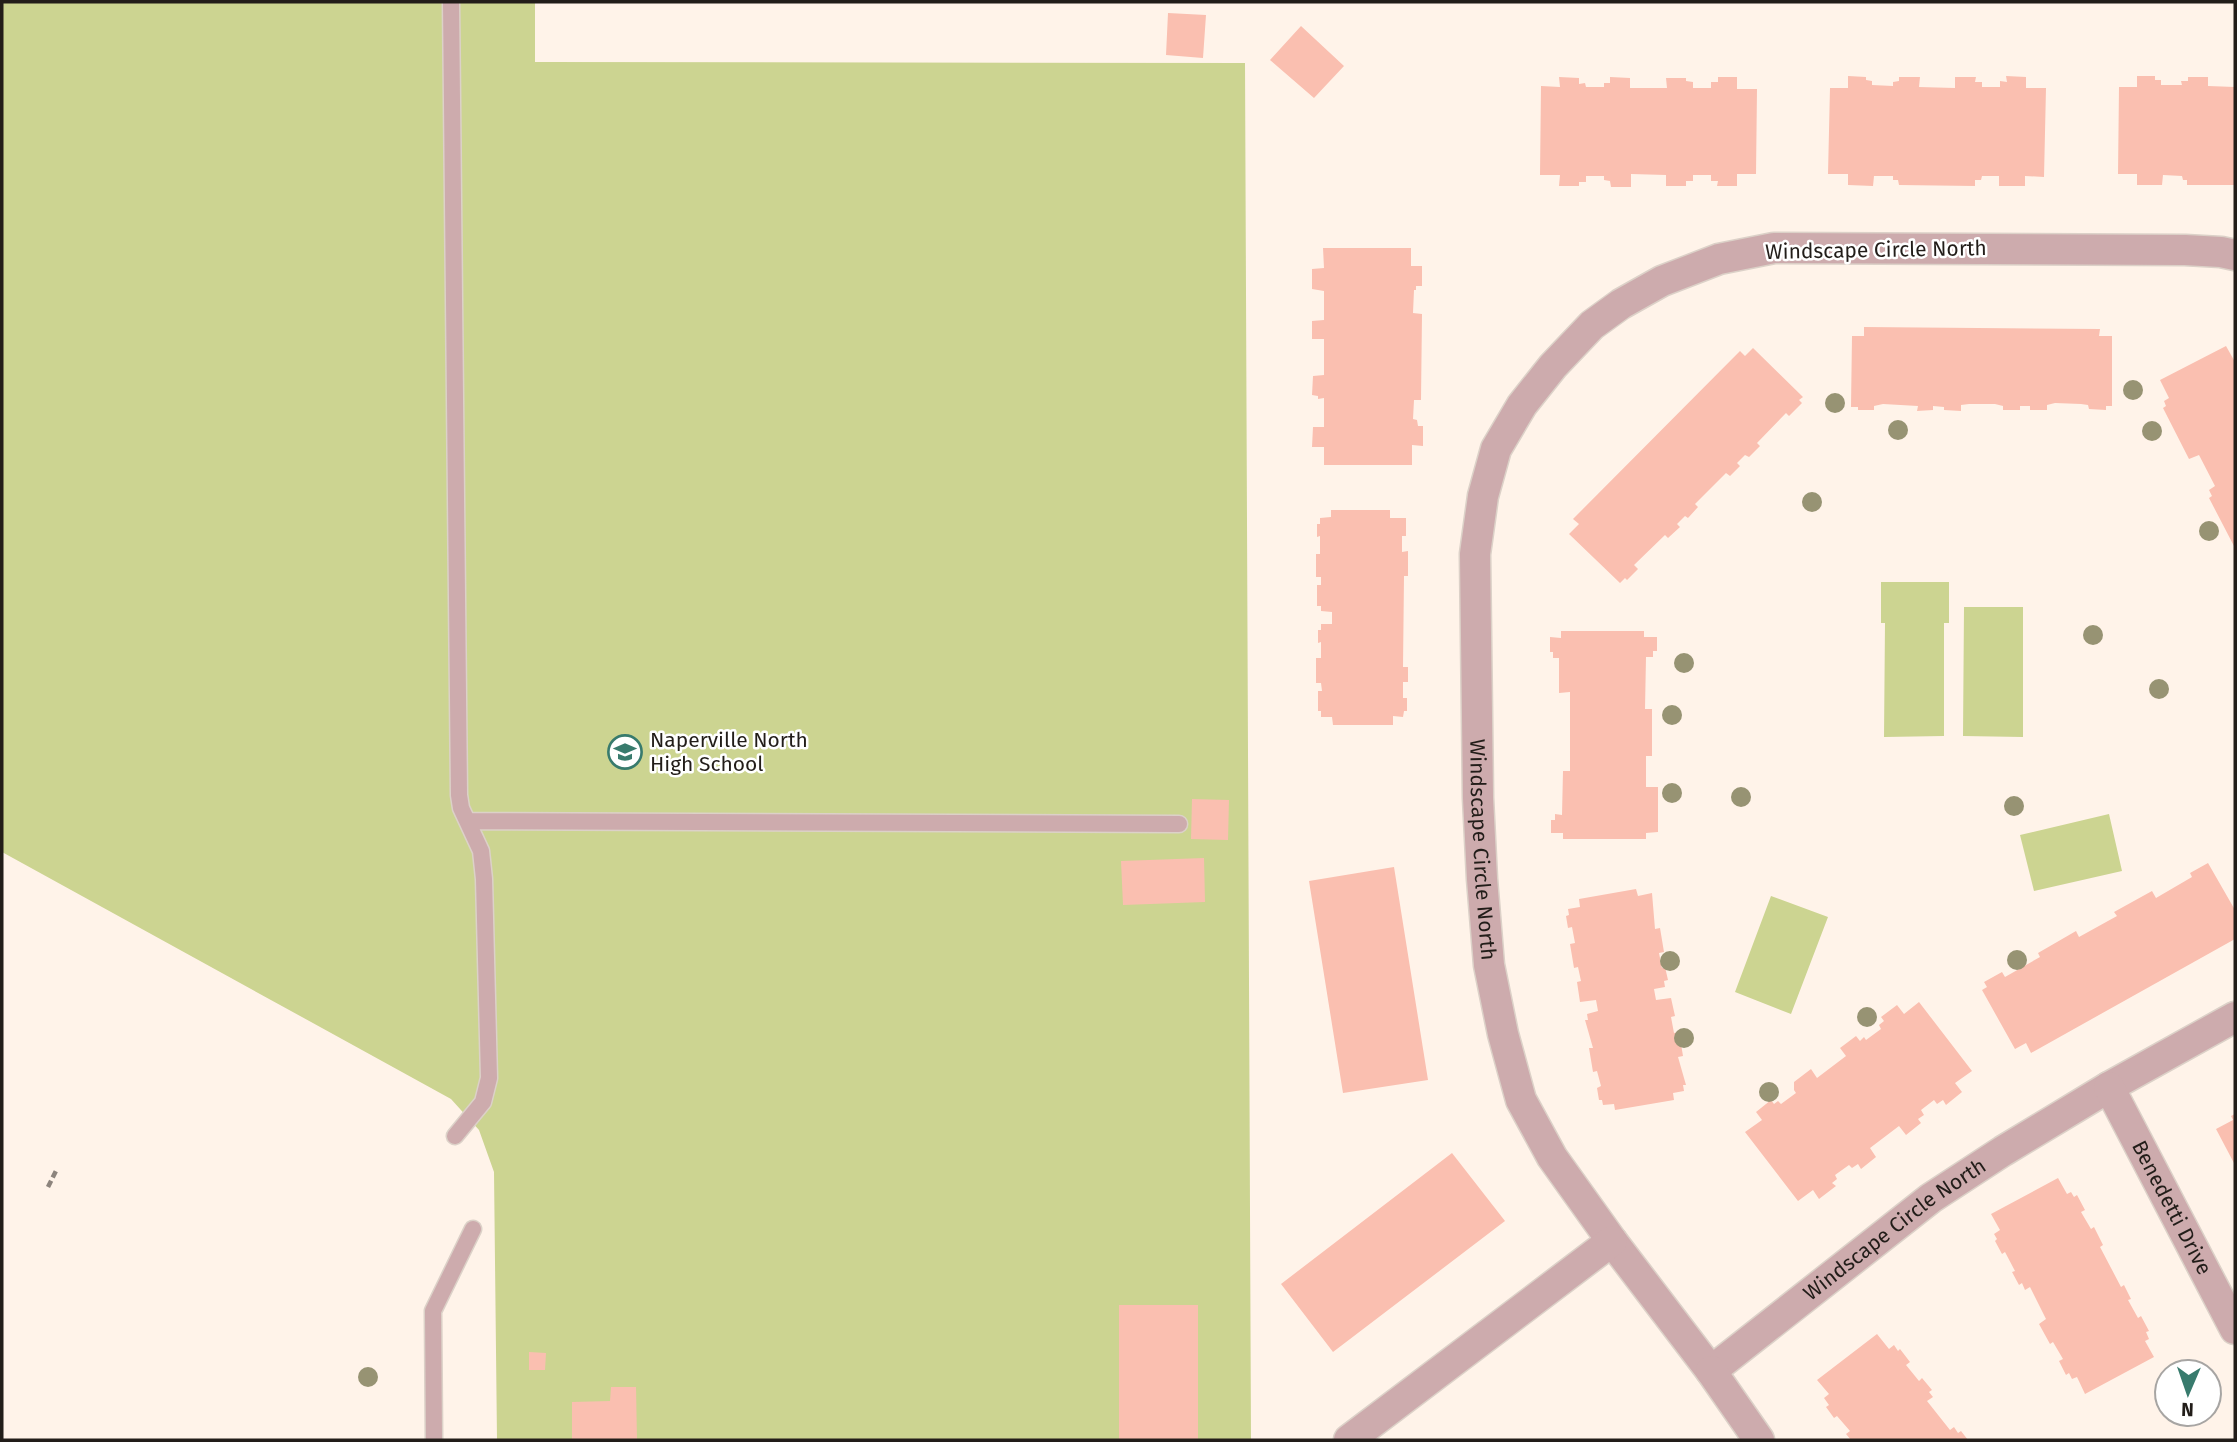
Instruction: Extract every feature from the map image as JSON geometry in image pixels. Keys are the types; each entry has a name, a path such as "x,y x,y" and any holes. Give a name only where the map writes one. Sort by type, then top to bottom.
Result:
{"street":[{"name":"Windscape Circle North","path":"2235,255 2221,251 2186,250 1774,248 1719,259 1662,281 1592,325 1553,366 1522,405 1496,449 1483,496 1475,554 1478,799 1489,965 1503,1034 1521,1100 1552,1157 1711,1371 1931,1198 2109,1087 2235,1017"},
{"name":"Benedetti Drive","path":"2109,1087 2235,1329"},
{"path":"1349,1440 1612,1241"},
{"path":"1711,1371 1759,1440"}],"lane":[{"path":"451,2 458,795 461,808 481,850 489,1078 483,1102 455,1136"},
{"path":"468,821 1179,824"},
{"path":"434,1440 433,1311 473,1229"}],"path":[{"path":"48,1187 56,1171"}],"green space":[{"name":"Naperville North High School","path":"2,2 535,2 535,62 1245,63 1251,1440 497,1440 494,1172 479,1130 451,1099 2,852"},
{"path":"1881,582 1949,582 1949,623 1944,623 1944,736 1884,737 1885,623 1881,623"},
{"path":"1964,607 2023,607 2023,737 1963,736"},
{"path":"2109,814 2122,871 2034,891 2020,835"},
{"path":"1771,896 1828,917 1791,1014 1735,992"}],"building":[{"path":"1168,13 1206,15 1203,58 1166,55"},
{"path":"1301,26 1344,66 1314,98 1270,60"},
{"path":"1848,76 1866,77 1866,80 1872,81 1872,85 1893,86 1893,82 1899,81 1899,77 1920,77 1919,87 1955,88 1955,77 1976,77 1975,82 1982,82 1982,87 2000,87 2000,81 2007,82 2006,76 2026,77 2026,88 2046,88 2044,177 2025,176 2025,186 1999,186 1999,176 1982,176 1981,180 1975,180 1975,186 1899,185 1898,180 1893,180 1893,176 1874,176 1873,186 1848,185 1848,174 1828,174 1830,88 1848,88"},
{"path":"2137,76 2155,76 2155,80 2161,80 2161,85 2182,85 2181,81 2188,81 2188,77 2208,77 2208,86 2235,87 2235,185 2187,185 2187,180 2183,180 2182,176 2163,175 2162,185 2137,185 2137,174 2118,174 2119,87 2137,87"},
{"path":"1559,77 1579,78 1579,84 1585,83 1586,87 1604,87 1604,83 1610,83 1610,77 1630,78 1630,88 1667,88 1666,78 1686,78 1686,81 1693,82 1693,88 1711,88 1711,82 1718,82 1718,77 1737,77 1737,89 1757,89 1756,174 1737,174 1737,186 1717,186 1718,181 1711,181 1711,175 1693,175 1693,181 1686,181 1686,186 1666,186 1666,175 1631,174 1631,187 1611,187 1610,181 1604,180 1604,176 1586,176 1586,182 1579,182 1579,186 1559,186 1560,175 1540,175 1541,86 1560,87"},
{"path":"1323,248 1411,248 1411,266 1422,266 1422,286 1416,286 1414,290 1413,313 1422,314 1421,400 1414,400 1413,419 1417,420 1418,426 1423,426 1423,446 1412,445 1412,465 1324,465 1324,447 1312,447 1313,427 1324,427 1324,398 1318,399 1318,396 1312,395 1313,376 1324,375 1324,339 1312,339 1312,321 1324,320 1324,291 1312,289 1312,269 1324,268"},
{"path":"1864,327 2100,329 2099,336 2112,336 2112,406 2106,406 2106,410 2089,409 2088,405 2081,404 2055,403 2047,405 2047,410 2030,410 2030,406 2020,406 2020,410 2003,410 2003,406 1995,404 1969,404 1961,405 1961,411 1933,406 1933,410 1917,411 1918,406 1883,404 1874,406 1874,410 1858,410 1858,407 1851,407 1852,336 1864,336"},
{"path":"2226,346 2235,362 2235,548 2209,498 2212,496 2209,490 2215,486 2199,455 2189,459 2163,408 2166,406 2164,401 2169,398 2160,380"},
{"path":"1753,348 1803,397 1799,400 1802,403 1789,416 1786,413 1757,443 1760,446 1749,457 1745,455 1737,463 1740,466 1730,476 1726,473 1695,504 1698,507 1688,518 1685,516 1677,524 1680,527 1668,538 1665,535 1634,565 1638,569 1620,583 1569,534 1579,524 1573,519 1740,351 1745,356"},
{"path":"1331,510 1390,510 1390,518 1406,518 1406,536 1402,536 1402,552 1408,551 1408,576 1404,576 1403,667 1408,667 1408,682 1403,682 1403,698 1407,698 1407,711 1404,711 1403,717 1393,716 1393,725 1333,725 1332,717 1321,717 1321,711 1318,711 1318,691 1322,691 1321,683 1316,683 1316,658 1321,658 1318,630 1321,630 1321,624 1332,624 1332,612 1321,611 1321,606 1317,606 1317,585 1321,585 1321,577 1316,577 1316,554 1320,554 1317,524 1320,524 1320,518 1331,517"},
{"path":"1561,631 1644,631 1644,637 1657,637 1657,651 1653,651 1653,657 1646,657 1645,709 1652,709 1652,756 1646,756 1646,787 1658,787 1658,832 1646,833 1646,839 1563,839 1563,833 1551,833 1551,820 1555,820 1555,814 1562,815 1563,771 1570,771 1570,692 1559,693 1559,658 1553,658 1553,652 1550,652 1550,637 1561,638"},
{"path":"1192,799 1229,800 1228,840 1191,839"},
{"path":"1204,858 1205,902 1123,905 1121,861"},
{"path":"2208,863 2235,910 2235,939 2031,1053 2026,1043 2015,1049 1982,990 1987,987 1984,982 2002,972 2005,977 2040,957 2038,953 2076,931 2079,937 2117,916 2114,912 2152,891 2156,898 2192,877 2190,873"},
{"path":"1394,867 1428,1080 1343,1093 1309,881"},
{"path":"1636,889 1638,896 1652,893 1655,929 1660,928 1664,952 1659,953 1668,980 1664,981 1665,987 1654,989 1656,1000 1671,998 1675,1016 1671,1017 1674,1033 1679,1032 1683,1056 1678,1057 1686,1085 1683,1085 1684,1091 1673,1093 1674,1100 1615,1110 1614,1104 1603,1105 1602,1100 1599,1100 1597,1088 1601,1086 1597,1071 1593,1072 1589,1048 1593,1048 1585,1020 1588,1020 1587,1014 1598,1011 1596,1000 1580,1002 1577,982 1581,981 1578,967 1574,968 1570,944 1575,943 1572,927 1568,928 1566,916 1569,915 1568,909 1580,907 1579,899"},
{"path":"1919,1002 1972,1071 1955,1083 1962,1092 1946,1105 1943,1100 1937,1104 1934,1100 1921,1110 1924,1115 1918,1119 1921,1123 1906,1135 1899,1126 1870,1148 1876,1157 1861,1169 1858,1164 1852,1168 1849,1165 1835,1175 1837,1179 1832,1183 1836,1186 1819,1199 1813,1190 1798,1201 1745,1132 1762,1120 1756,1112 1771,1100 1774,1104 1778,1101 1781,1104 1796,1093 1794,1082 1811,1069 1817,1078 1846,1056 1840,1048 1856,1036 1860,1041 1864,1037 1866,1040 1881,1029 1879,1025 1884,1021 1881,1017 1897,1005 1904,1014"},
{"path":"2235,1114 2235,1165 2216,1129 2233,1120 2231,1116"},
{"path":"1452,1153 1505,1221 1333,1352 1281,1284"},
{"path":"2058,1178 2067,1194 2071,1192 2074,1197 2077,1195 2085,1210 2081,1212 2091,1229 2094,1227 2103,1245 2100,1247 2121,1287 2124,1285 2131,1299 2128,1300 2149,1331 2146,1332 2149,1339 2145,1341 2154,1357 2085,1394 2077,1377 2072,1379 2069,1373 2066,1375 2059,1361 2063,1359 2053,1342 2050,1344 2039,1324 2046,1319 2030,1287 2025,1290 2022,1283 2019,1285 2005,1252 2002,1254 1995,1241 1997,1239 1994,1234 2000,1230 1991,1214"},
{"path":"1119,1305 1198,1305 1198,1440 1119,1440"},
{"path":"1877,1334 1889,1349 1894,1345 1898,1351 1900,1349 1910,1362 1906,1365 1919,1381 1922,1378 1932,1390 1929,1392 1933,1397 1927,1401 1950,1430 1954,1427 1968,1440 1851,1440 1846,1434 1850,1431 1837,1416 1834,1418 1826,1407 1829,1405 1824,1398 1829,1394 1817,1380"},
{"path":"529,1352 546,1353 545,1370 529,1370"},
{"path":"611,1387 636,1387 637,1440 572,1440 572,1402 610,1401"}],"place":[{"name":"Naperville North High School","path":"625,752"}]}
